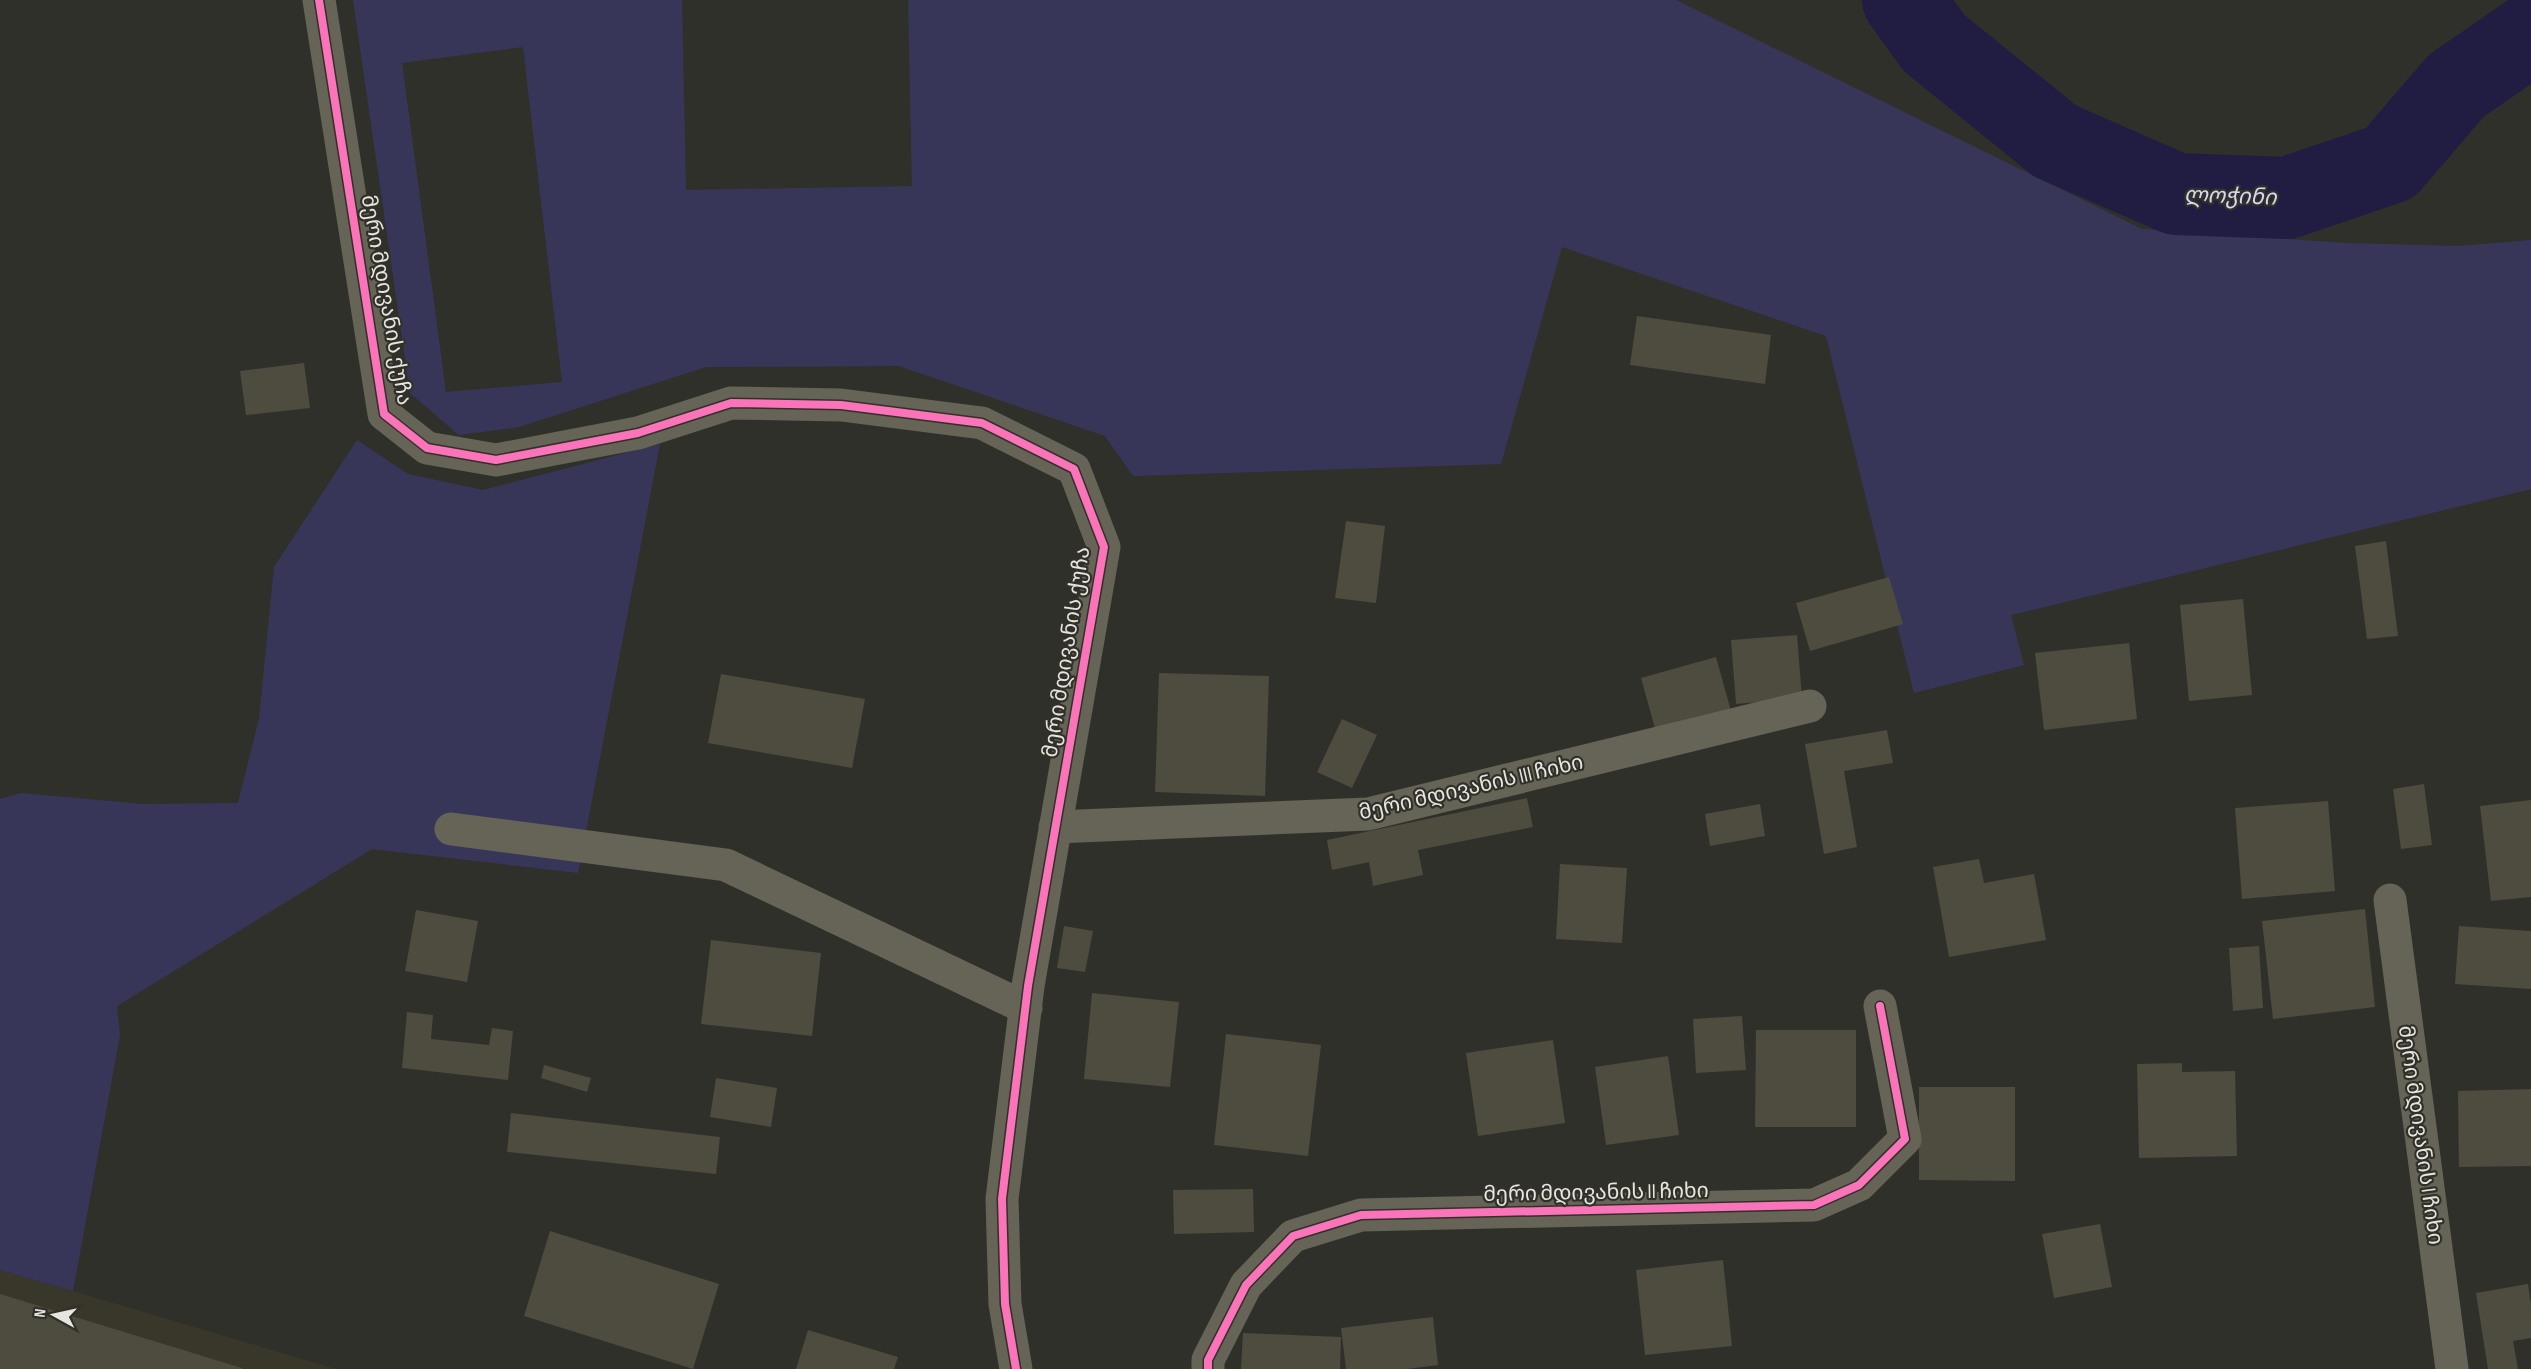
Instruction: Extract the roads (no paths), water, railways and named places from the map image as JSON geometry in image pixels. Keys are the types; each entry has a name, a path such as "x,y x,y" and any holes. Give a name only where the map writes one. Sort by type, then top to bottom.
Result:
{"street":[{"name":"მერი მდივანის ქუჩა","path":"319,0 384,414 428,448 496,460 639,433 731,403 841,405 982,423 1074,469 1104,547 1026,1008 1002,1199 1005,1304 1016,1369"},
{"name":"მერი მდივანის III ჩიხი","path":"1055,827 1368,814 1810,706"},
{"path":"452,829 726,866 1026,1008"},
{"name":"მერი მდივანის I ჩიხი","path":"2390,900 2452,1369"},
{"name":"მერი მდივანის II ჩიხი","path":"1208,1369 1208,1360 1246,1286 1293,1236 1361,1215 1814,1205 1859,1185 1905,1139 1880,1006"}],"waterway":[{"name":"ლოჭინი","path":"1903,0 1934,43 2055,141 2176,194 2287,198 2390,163 2456,86 2531,34"}]}
